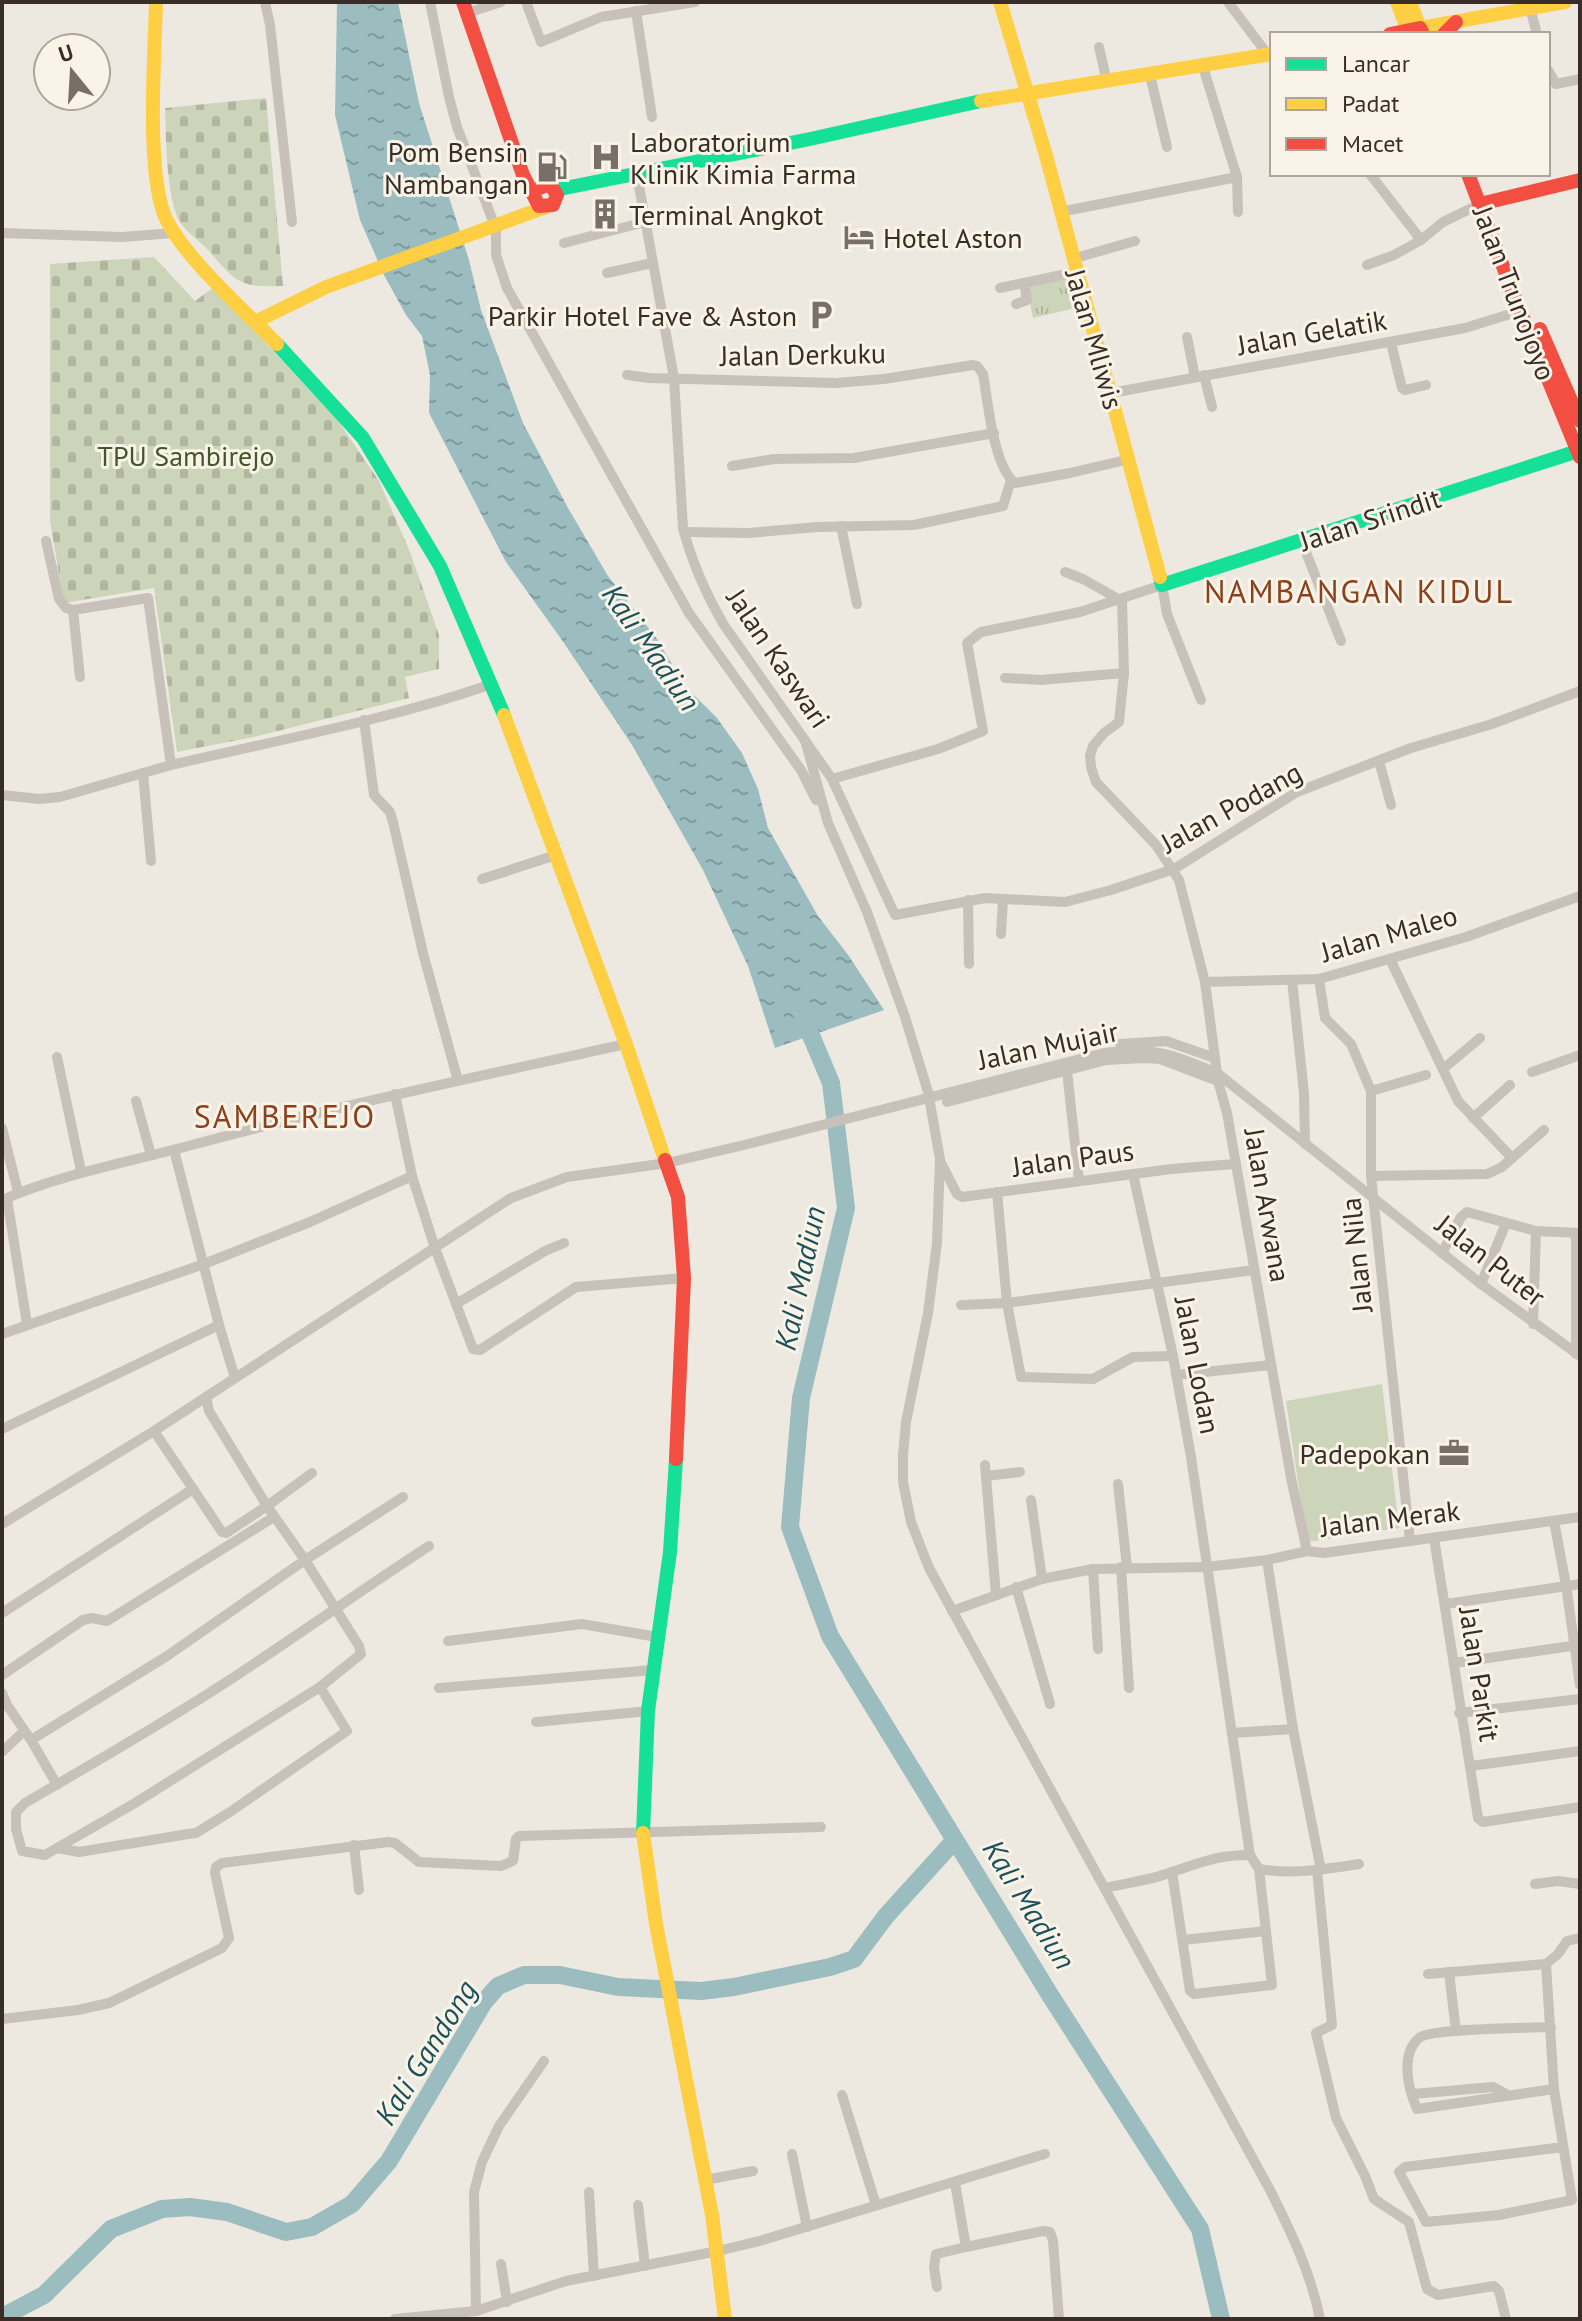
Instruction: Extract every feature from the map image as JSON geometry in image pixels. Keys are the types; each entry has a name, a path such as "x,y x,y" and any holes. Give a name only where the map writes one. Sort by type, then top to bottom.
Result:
{"main road":[{"path":"156,2 156,179 166,219 205,269 331,400 363,438 440,566 492,684 626,1044 678,1197 684,1278 682,1365 670,1552 648,1711 643,1832 674,2022 718,2251 725,2319"},
{"name":"Jalan Mliwis","path":"1000,2 1130,459 1162,585"},
{"path":"1397,2 1415,32"},
{"path":"1410,2 1415,32"},
{"path":"1415,32 1565,2"},
{"path":"465,8 518,161 546,197"},
{"path":"1446,32 1456,22"},
{"path":"257,321 295,298 491,228 546,197 957,105 1270,54"},
{"name":"Jalan Trunojoyo","path":"1469,176 1486,202 1580,421"},
{"name":"Jalan Trunojoyo","path":"1480,176 1520,311 1579,454"},
{"path":"1486,202 1580,180"},
{"name":"Jalan Srindit","path":"1162,585 1579,454"}],"street":[{"path":"265,2 292,222"},
{"path":"430,2 457,127 491,228 507,288 689,613 801,770 828,823 883,953 927,1096 940,1159 937,1243 928,1313 906,1422 903,1482 911,1522 929,1568 1296,2243 1315,2290 1320,2319"},
{"path":"465,8 501,2"},
{"path":"526,2 541,42 601,17 695,2"},
{"path":"1228,2 1270,54"},
{"path":"1530,8 1536,32"},
{"path":"636,11 652,117"},
{"path":"1099,47 1107,82"},
{"path":"1203,67 1237,177 1238,212"},
{"path":"1550,74 1556,84 1580,79"},
{"path":"1150,75 1167,147"},
{"name":"Jalan Kaswari","path":"637,175 674,378 687,547 710,601 769,692 832,779 895,915"},
{"path":"1372,176 1421,240"},
{"path":"1060,212 1237,177"},
{"path":"1367,265 1394,255 1421,240 1443,222 1486,202"},
{"path":"564,243 645,222"},
{"path":"2,233 122,237 174,233"},
{"path":"1000,288 1074,266 1135,241"},
{"path":"607,273 652,263"},
{"path":"1016,304 1027,300 1024,283"},
{"name":"Jalan Gelatik","path":"1111,393 1391,343 1465,328 1520,311"},
{"path":"1187,337 1212,407"},
{"path":"1391,343 1402,388 1426,385"},
{"name":"Jalan Derkuku","path":"627,375 836,383 977,366 983,374 1000,458 1011,480"},
{"path":"732,466 774,459 854,458 994,433"},
{"path":"684,532 749,533 841,526 914,525 990,510 1005,504 1011,480 1022,483 1130,459"},
{"path":"841,526 857,604"},
{"path":"46,541 62,605 73,610 148,598 171,765"},
{"path":"1302,542 1341,641"},
{"path":"1065,572 1122,601"},
{"path":"832,779 938,749 983,731 967,643 971,637 981,632 1122,601 1162,585 1167,614 1201,700"},
{"path":"1122,601 1124,673 1120,719 1093,746 1090,756 1096,782 1156,845 1174,869"},
{"path":"73,610 80,677"},
{"path":"1005,678 1041,680 1124,673"},
{"path":"2,795 50,799 171,765 364,720 492,684"},
{"name":"Jalan Podang","path":"895,915 985,898 1065,902 1104,893 1174,869 1289,797 1411,748 1492,724 1580,691"},
{"path":"364,720 374,795 390,812 393,822 423,953 458,1081"},
{"path":"805,740 828,823"},
{"path":"1379,761 1391,805"},
{"path":"143,773 151,861"},
{"path":"482,879 556,855"},
{"name":"Jalan Arwana","path":"1174,869 1205,982 1218,1077 1307,1551"},
{"name":"Jalan Maleo","path":"1205,982 1319,979 1466,937 1580,896"},
{"path":"968,900 969,964"},
{"path":"1001,934 1003,900"},
{"path":"1390,959 1458,1101 1512,1158"},
{"name":"Jalan Nila","path":"1319,979 1325,1018 1358,1055 1371,1091 1371,1176 1410,1541"},
{"path":"1292,980 1304,1093 1305,1144"},
{"path":"1443,1069 1480,1038"},
{"path":"943,1088 1120,1044 1166,1041 1215,1058"},
{"path":"27,1324 5,1199 18,1192 81,1171 395,1094 626,1044"},
{"name":"Jalan Mujair","path":"2,1524 154,1431 511,1198 567,1177 667,1163 1104,1053 1147,1050 1172,1054 1218,1077 1327,1158 1374,1198"},
{"path":"1532,1072 1580,1055"},
{"path":"57,1057 81,1171"},
{"path":"947,1102 1106,1060 1160,1059 1218,1077"},
{"path":"1067,1071 1079,1181"},
{"path":"1371,1091 1426,1075"},
{"path":"1473,1118 1510,1085"},
{"path":"395,1094 412,1176 473,1349 477,1351 579,1286 684,1278"},
{"path":"136,1101 151,1155"},
{"path":"2,1128 18,1192"},
{"path":"1371,1176 1487,1174 1502,1167 1544,1130"},
{"path":"174,1150 235,1378"},
{"name":"Jalan Paus","path":"940,1159 957,1194 962,1197 1235,1164"},
{"name":"Jalan Lodan","path":"1133,1174 1173,1356 1250,1855"},
{"path":"2,1334 204,1264 310,1222 412,1176"},
{"path":"997,1192 1007,1303 1021,1377 1093,1379 1133,1357 1173,1356"},
{"name":"Jalan Puter","path":"1374,1198 1481,1284 1578,1355"},
{"path":"1442,1253 1465,1213 1536,1231 1578,1233 1578,1355"},
{"path":"1481,1284 1506,1223"},
{"path":"1533,1324 1536,1231"},
{"path":"456,1304 564,1243"},
{"path":"961,1305 1007,1303 1254,1270"},
{"path":"2,1429 219,1325"},
{"path":"1176,1375 1271,1365"},
{"path":"206,1397 209,1411 274,1517 305,1560 334,1608 359,1646 361,1654 320,1687 135,1803 45,1855 22,1851 16,1829 16,1812 25,1803 222,1684 334,1608 429,1546"},
{"path":"154,1431 222,1532 226,1533 312,1473"},
{"path":"996,1595 985,1470 1020,1472"},
{"path":"1118,1484 1129,1688"},
{"path":"2,1613 193,1489"},
{"path":"2,1752 167,1656 305,1560 403,1497"},
{"path":"1031,1500 1042,1579"},
{"path":"2,1675 83,1620 107,1621 274,1517"},
{"name":"Jalan Merak","path":"952,1611 1042,1579 1093,1569 1206,1567 1267,1560 1307,1551 1324,1553 1580,1517"},
{"path":"1554,1521 1577,1645 1580,1685"},
{"name":"Jalan Parkit","path":"1434,1538 1446,1604 1459,1713 1478,1818 1483,1822 1580,1807"},
{"path":"1267,1560 1319,1870 1332,2025 1316,2033 1336,2118 1374,2199 1409,2222 1427,2289 1438,2295 1494,2286 1499,2291 1506,2319"},
{"path":"1093,1569 1098,1649"},
{"path":"1446,1604 1580,1584"},
{"path":"1016,1587 1050,1704"},
{"path":"448,1641 582,1624 657,1637"},
{"path":"1454,1663 1577,1645"},
{"path":"439,1688 653,1670"},
{"path":"57,1848 79,1852 196,1833 347,1731 320,1687"},
{"path":"2,1693 57,1785"},
{"path":"1459,1713 1580,1699"},
{"path":"536,1722 648,1711"},
{"path":"1232,1733 1293,1729"},
{"path":"1471,1766 1580,1751"},
{"path":"2,2019 109,2003 222,1948 229,1938 215,1873 216,1867 222,1863 388,1842 395,1843 419,1862 501,1866 513,1861 519,1836 821,1827"},
{"path":"354,1845 359,1890"},
{"path":"1105,1888 1172,1872 1214,1857 1250,1855 1259,1869 1271,1986 1194,1994 1190,1991 1172,1872"},
{"path":"1259,1869 1275,1872 1319,1870 1359,1864"},
{"path":"1535,1884 1558,1881 1580,1884"},
{"path":"1183,1940 1266,1931"},
{"path":"1428,1974 1546,1964 1567,1941 1580,1938"},
{"path":"1546,1964 1554,2089 1572,2200 1499,2215 1426,2222 1399,2172 1405,2167 1563,2147"},
{"path":"1449,1972 1456,2031"},
{"path":"1551,2027 1423,2035 1417,2040 1406,2064 1417,2109 1554,2089"},
{"path":"476,2311 474,2192 482,2162 499,2126 544,2061"},
{"path":"842,2095 876,2205"},
{"path":"792,2154 807,2227"},
{"path":"395,2319 440,2317 476,2311 539,2289 718,2251 1045,2154"},
{"path":"705,2180 753,2171"},
{"path":"955,2183 966,2247"},
{"path":"589,2192 594,2276"},
{"path":"638,2205 645,2266"},
{"path":"937,2287 936,2254 1050,2232 1059,2319"},
{"path":"501,2264 507,2302"}],"green space":[{"path":"266,98 283,286 257,286 240,281 188,232 177,215 168,169 165,108"},
{"name":"TPU Sambirejo","path":"154,257 195,301 214,287 338,421 379,481 410,552 439,635 439,669 405,677 409,698 258,736 177,752 154,588 64,603 50,521 50,264"},
{"path":"1075,274 1084,306 1033,318 1026,284"},
{"path":"1382,1384 1399,1528 1307,1542 1286,1401"}],"water":[{"path":"337,2 398,2 419,103 469,260 481,310 523,423 608,576 657,639 685,686 717,718 742,753 758,789 768,828 818,916 884,1010 775,1048 748,966 703,870 632,745 506,562 429,413 430,375 422,336 406,315 384,275 360,220 335,115"}],"waterway":[{"name":"Kali Madiun","path":"802,1014 831,1083 846,1208 801,1398 790,1527 830,1636 1050,1995 1200,2229 1221,2319"},
{"name":"Kali Gandong","path":"2,2317 44,2295 111,2229 162,2209 190,2207 227,2212 286,2232 312,2227 352,2204 389,2161 484,2002 498,1986 524,1975 560,1975 618,1987 701,1991 830,1967 854,1959 886,1916 954,1841"}],"traffic: fast":[{"path":"555,190 981,101"},
{"path":"277,344 363,438 440,566 504,715"},
{"path":"1160,577 1162,585 1578,451"},
{"path":"643,1833 648,1711 670,1552 676,1459"}],"traffic: slow":[{"path":"156,2 154,146 160,201 167,221 202,269 277,344"},
{"path":"1000,2 1045,152 1160,577"},
{"path":"1397,2 1408,31"},
{"path":"1410,2 1420,28 1565,2"},
{"path":"981,101 1270,54"},
{"path":"257,321 326,287 546,207"},
{"path":"504,715 626,1044 665,1160"},
{"path":"643,1833 656,1924 712,2215 725,2319"}],"traffic: jam":[{"path":"463,2 523,175 539,206 553,205 557,195 547,185 537,189 534,195"},
{"path":"1446,32 1456,22"},
{"path":"1400,32 1420,28 1422,32"},
{"path":"1469,176 1580,457"},
{"path":"1480,204 1580,180"},
{"path":"1540,329 1580,421"},
{"path":"665,1160 678,1197 684,1278 676,1459"}],"place":[{"name":"Laboratorium Klinik Kimia Farma","path":"606,157"},
{"name":"Pom Bensin Nambangan","path":"552,167"},
{"name":"Terminal Angkot","path":"605,214"},
{"name":"Hotel Aston","path":"859,237"},
{"name":"Parkir Hotel Fave & Aston","path":"821,315"},
{"name":"Padepokan","path":"1454,1453"}],"district":[{"name":"NAMBANGAN KIDUL","path":"1359,591"},
{"name":"SAMBEREJO","path":"285,1116"}]}
